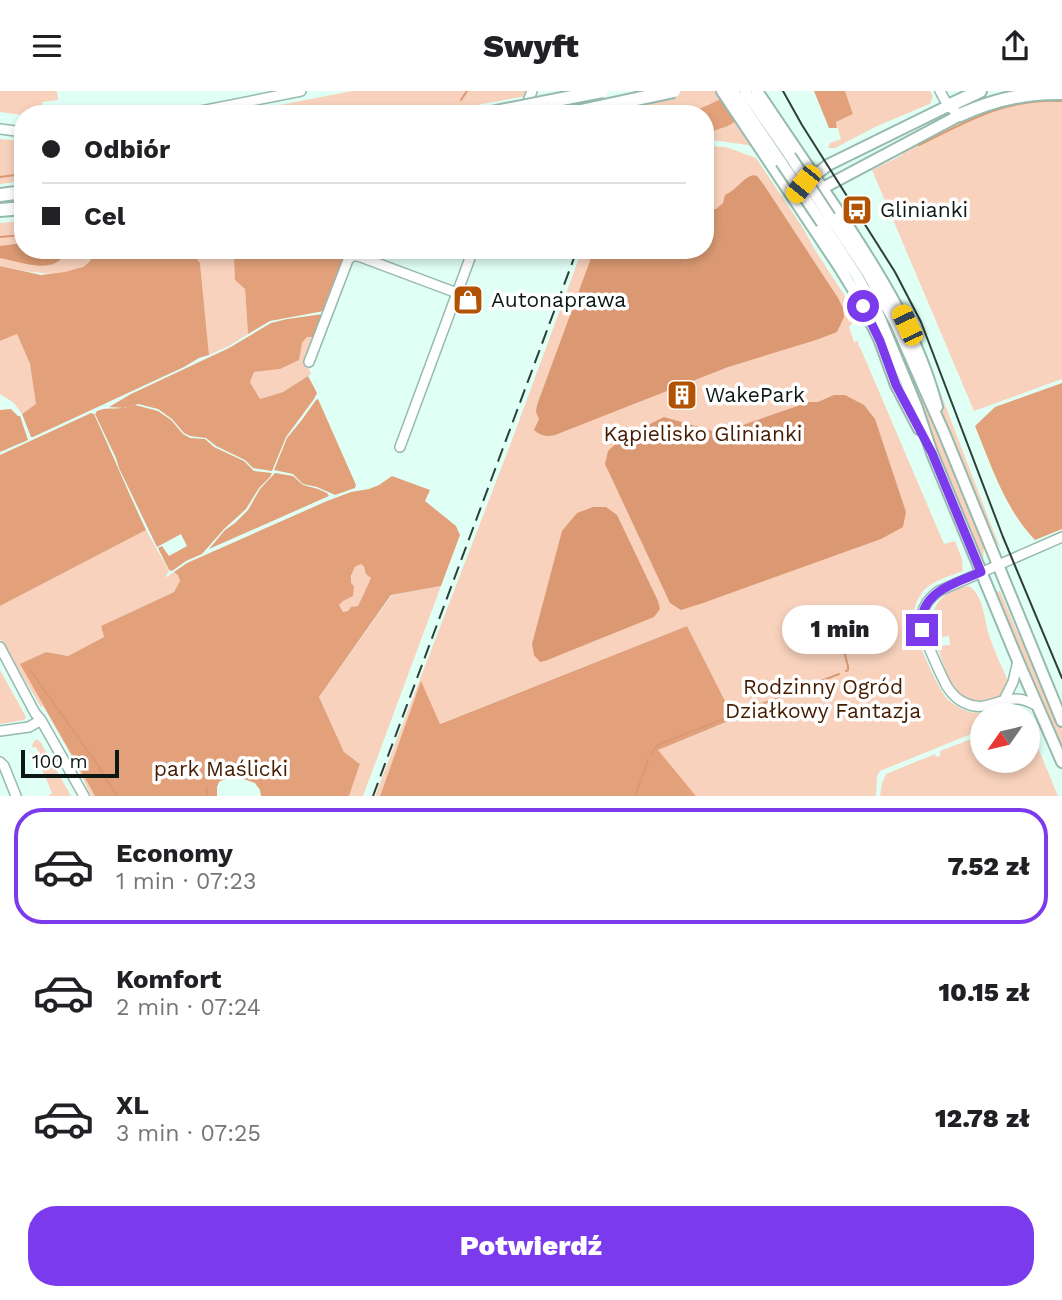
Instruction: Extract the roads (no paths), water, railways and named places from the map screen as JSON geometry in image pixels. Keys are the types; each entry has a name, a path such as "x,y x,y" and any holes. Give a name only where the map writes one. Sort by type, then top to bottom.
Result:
{"highway":[{"path":"531,105 602,91"},
{"path":"609,105 674,91"},
{"path":"947,106 980,91"},
{"path":"960,115 1012,96 1062,93"}],"main road":[{"path":"722,91 863,306 880,341 896,385 932,453"},
{"path":"733,91 785,159"},
{"path":"745,91 785,159 881,295 895,322 944,433 1062,721"},
{"path":"757,91 879,274 900,311 929,378 944,433"},
{"path":"793,197 803,184 828,165 947,106"},
{"path":"793,197 811,194 960,115"},
{"path":"804,161 828,165"},
{"path":"826,220 879,316 917,408 932,453 1037,703"},
{"path":"1040,711 1062,762"}],"street":[{"path":"231,105 301,91"},
{"path":"560,91 576,91"},
{"path":"940,91 947,106 960,115"},
{"path":"945,123 947,106"},
{"path":"309,362 349,259"},
{"path":"366,259 457,293"},
{"path":"400,447 470,259"},
{"path":"1031,703 1021,699 975,706 954,696 922,630 922,615 926,604 939,591 1062,537"},
{"path":"0,647 84,796"},
{"path":"1004,700 1013,682 1018,661"},
{"path":"0,731 29,727 41,720"},
{"path":"0,761 16,796"}],"waterway":[{"path":"461,100 467,91"},
{"path":"919,145 1005,107 1022,103 1062,101"},
{"path":"0,177 14,175"},
{"path":"0,237 14,236"},
{"path":"834,615 848,666 846,671"},
{"path":"30,670 117,796"},
{"path":"651,755 657,745 839,674"},
{"path":"635,796 648,760"},
{"path":"206,787 208,796"}],"tram line":[{"path":"783,91 895,272 921,322 1003,537 1062,678"}],"railway":[{"path":"631,105 636,91"},
{"path":"373,796 574,259"}],"place":[{"name":"Glinianki","path":"857,210"},
{"name":"Autonaprawa","path":"468,300"},
{"name":"WakePark","path":"682,395"}],"park label":[{"name":"Kąpielisko Glinianki","path":"703,434"},
{"name":"Rodzinny Ogród Działkowy Fantazja","path":"823,699"},
{"name":"park Maślicki","path":"221,769"}]}
